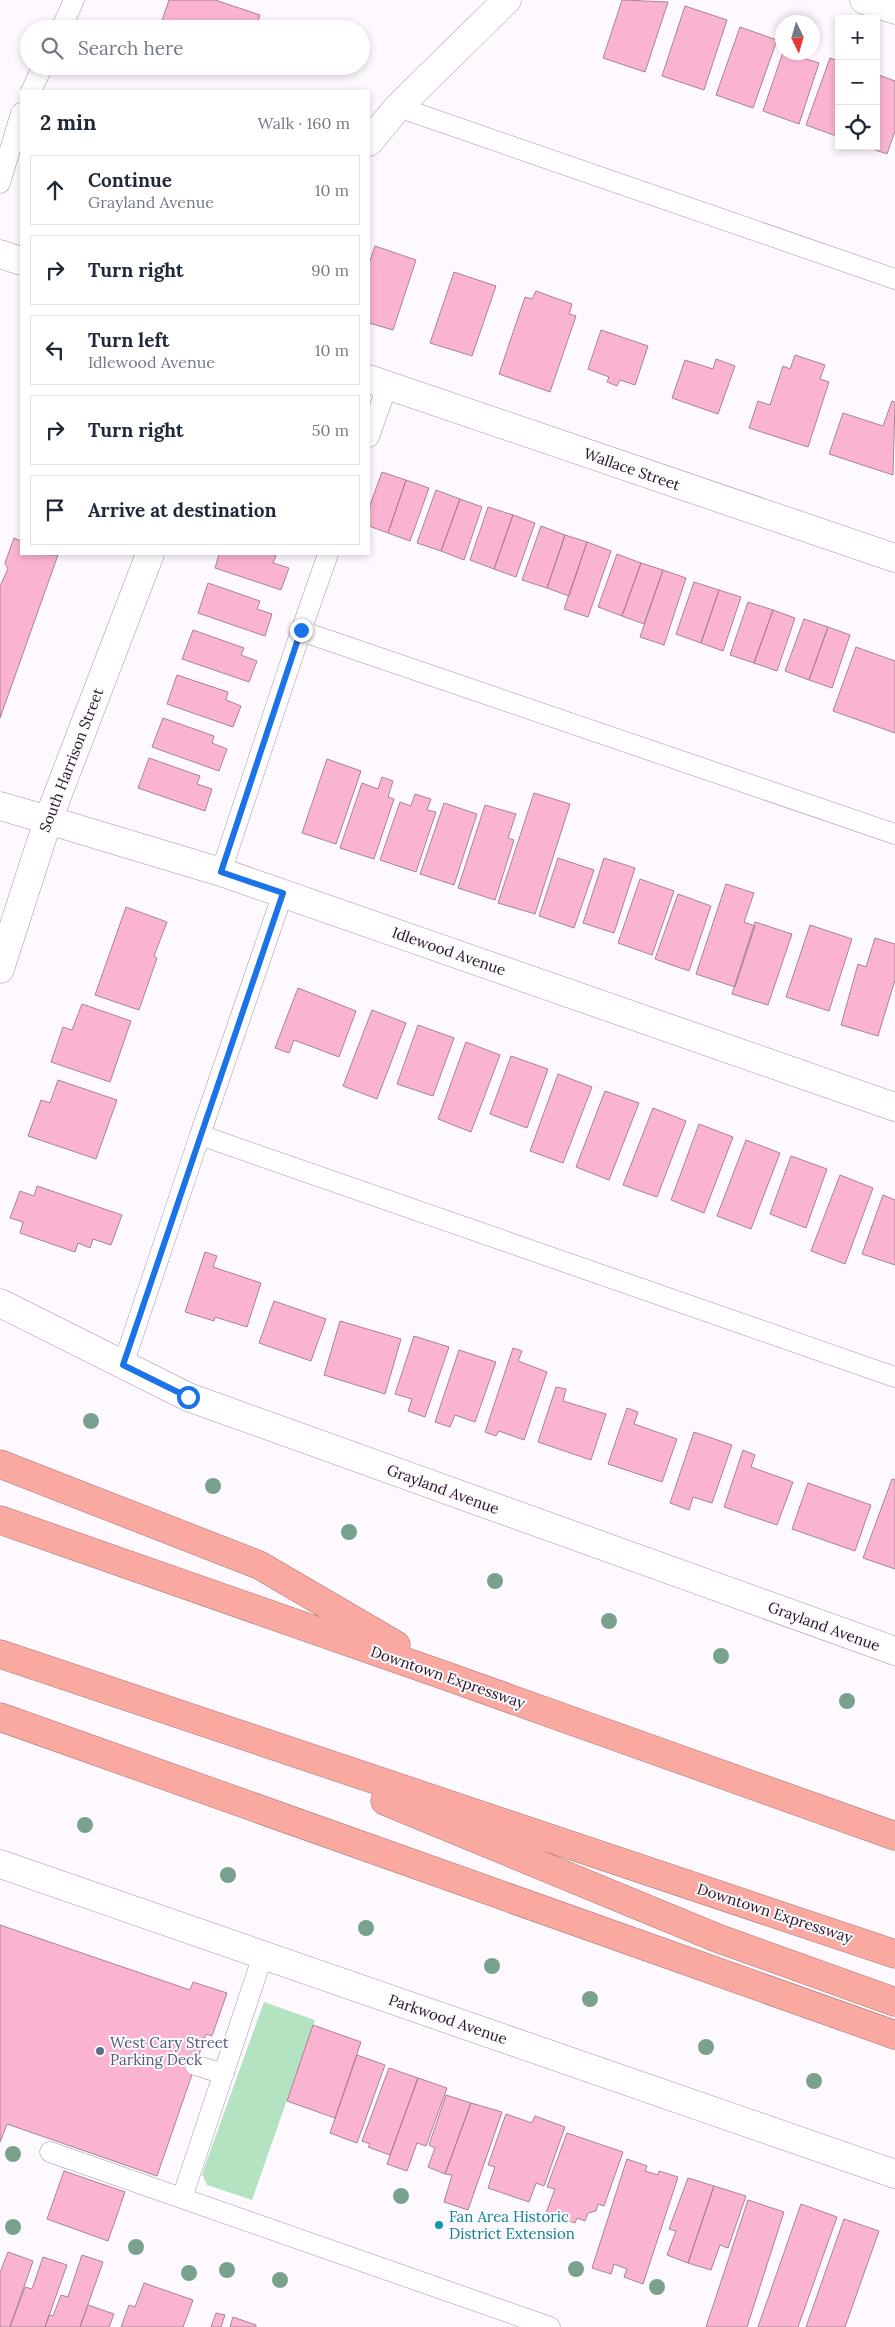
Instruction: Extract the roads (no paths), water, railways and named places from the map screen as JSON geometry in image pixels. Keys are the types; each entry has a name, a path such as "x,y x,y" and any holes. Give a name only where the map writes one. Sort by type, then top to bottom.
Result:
{"highway":[{"path":"0,1464 259,1565 449,1676"},
{"name":"Downtown Expressway","path":"0,1520 449,1676 895,1836"},
{"name":"Downtown Expressway","path":"0,1654 895,1954"},
{"path":"165,1709 717,1938 895,2002"},
{"path":"0,1718 895,2035"}],"street":[{"path":"370,141 398,107 507,0"},
{"path":"864,0 895,10"},
{"path":"0,254 20,261"},
{"name":"Wallace Street","path":"378,382 895,558"},
{"name":"South Harrison Street","path":"0,969 48,820 150,555"},
{"name":"Idlewood Avenue","path":"0,806 221,872 895,1107"},
{"name":"Grayland Avenue","path":"0,1303 188,1397 895,1651"},
{"name":"Parkwood Avenue","path":"0,1864 895,2174"}],"lane":[{"path":"65,20 74,0"},
{"path":"31,90 39,75"},
{"path":"398,107 895,278"},
{"path":"0,182 20,116"},
{"path":"370,431 378,382"},
{"path":"221,872 328,555"},
{"path":"301,630 895,834"},
{"path":"123,1365 283,893"},
{"path":"200,1136 895,1377"},
{"path":"182,2198 264,1955"},
{"path":"195,2065 224,2074"},
{"path":"50,2152 550,2327"}],"place":[{"name":"West Cary Street Parking Deck","path":"100,2051"},
{"name":"Fan Area Historic District Extension","path":"439,2225"}]}
